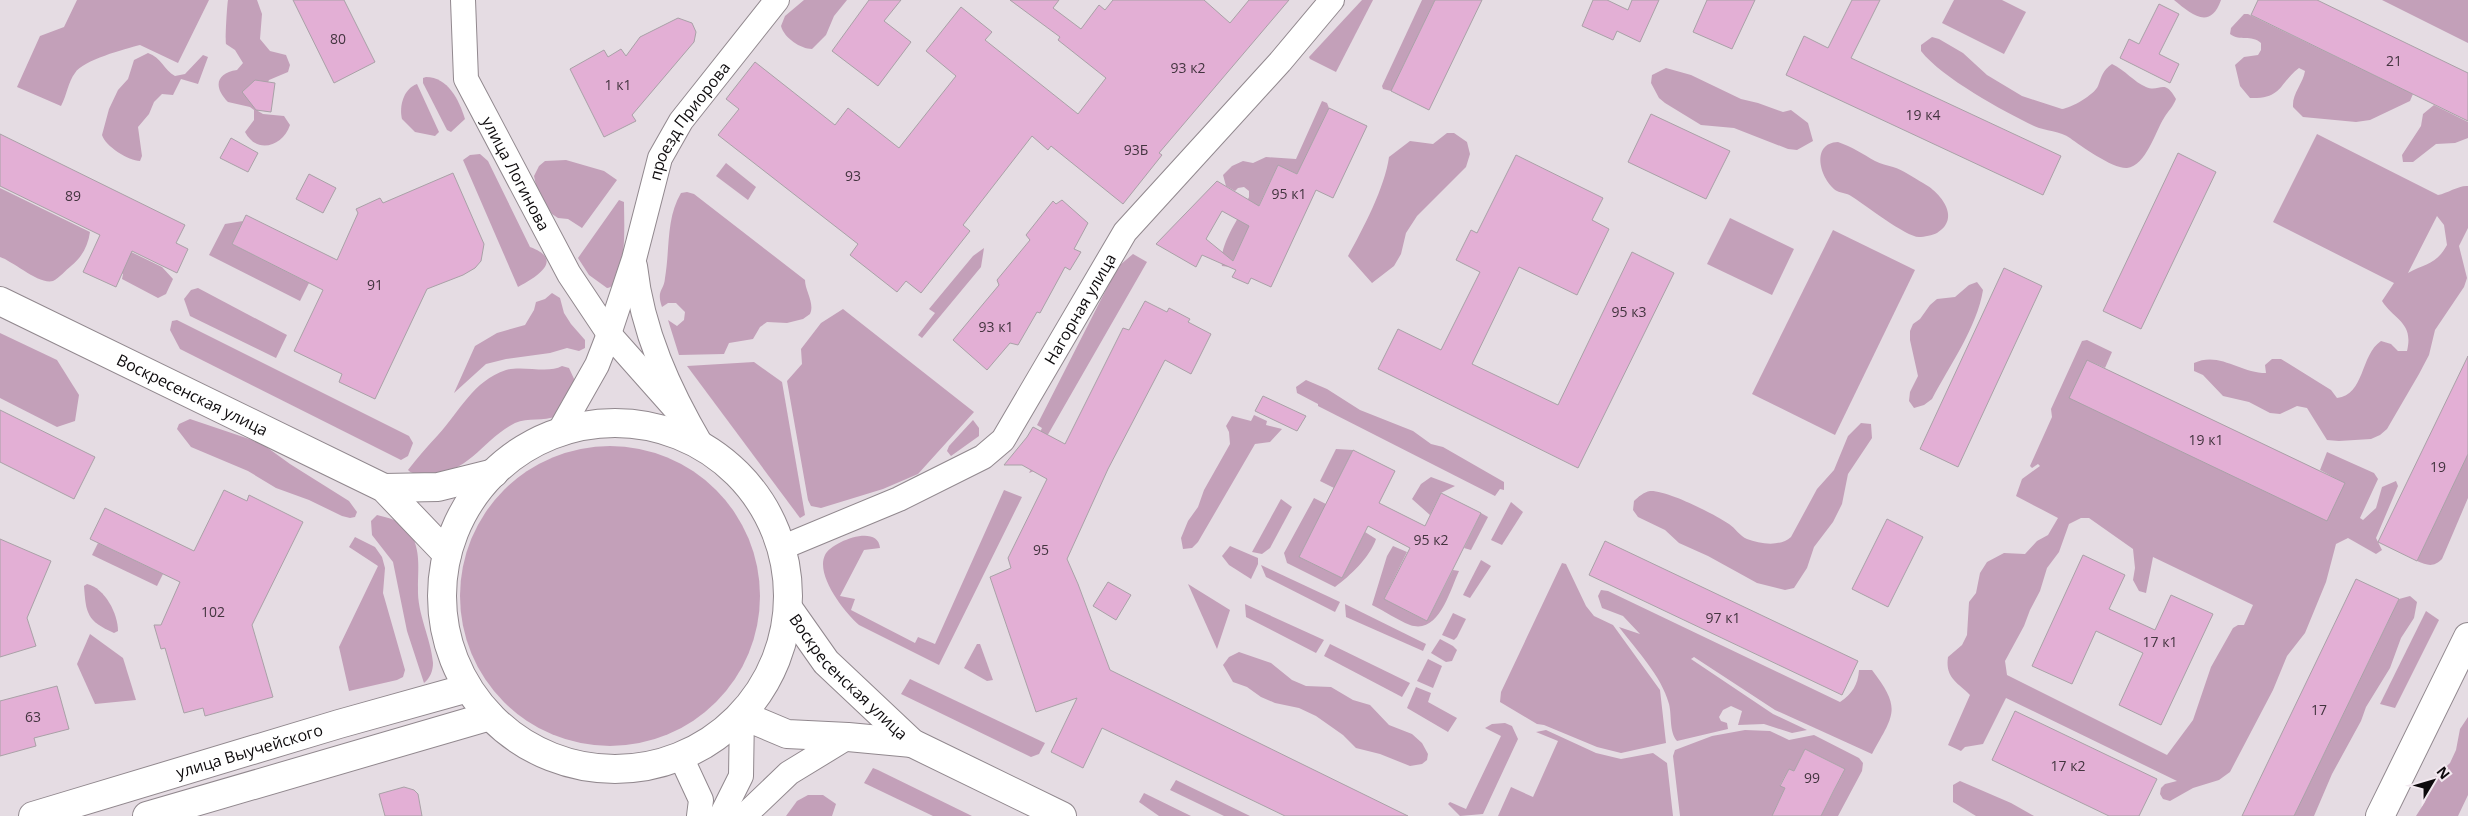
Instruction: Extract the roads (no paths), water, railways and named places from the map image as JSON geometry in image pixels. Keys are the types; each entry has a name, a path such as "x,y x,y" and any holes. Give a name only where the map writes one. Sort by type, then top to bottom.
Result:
{"main road":[{"name":"Воскресенская улица","path":"0,301 384,488 447,554"},
{"path":"617,423 646,426 666,431 702,446 732,469 745,482 767,513 781,548 788,588 788,608 781,643 772,671 742,715 717,736 681,756 640,768 599,769 578,766 558,760 528,746 505,730 490,716 468,688 454,660 444,623 443,585 447,554 460,518 475,494 494,473 528,447 559,432 588,425 617,423"},
{"name":"Воскресенская улица","path":"384,488 438,488 494,473"},
{"name":"Воскресенская улица","path":"788,608 826,662 912,743 1062,816"},
{"path":"2380,816 2468,637"},
{"name":"улица Выучейского","path":"33,816 339,724 468,688"},
{"name":"Воскресенская улица","path":"742,715 787,734 848,736 912,743"},
{"name":"улица Выучейского","path":"147,816 490,716"}],"street":[{"name":"улица Логинова","path":"463,0 466,79 569,274 609,334 688,423"},
{"name":"проезд Приорова","path":"559,432 597,365 609,334 634,259 660,158 671,135 777,0"},
{"name":"Нагорная улица","path":"781,548 900,499 983,457 1003,440 1124,232 1280,62 1332,0"},
{"path":"634,259 638,295 645,325 658,360 688,423 702,446"},
{"path":"722,816 741,776 742,715"},
{"path":"744,816 789,773 848,736"},
{"path":"681,756 701,800 699,816"}]}
